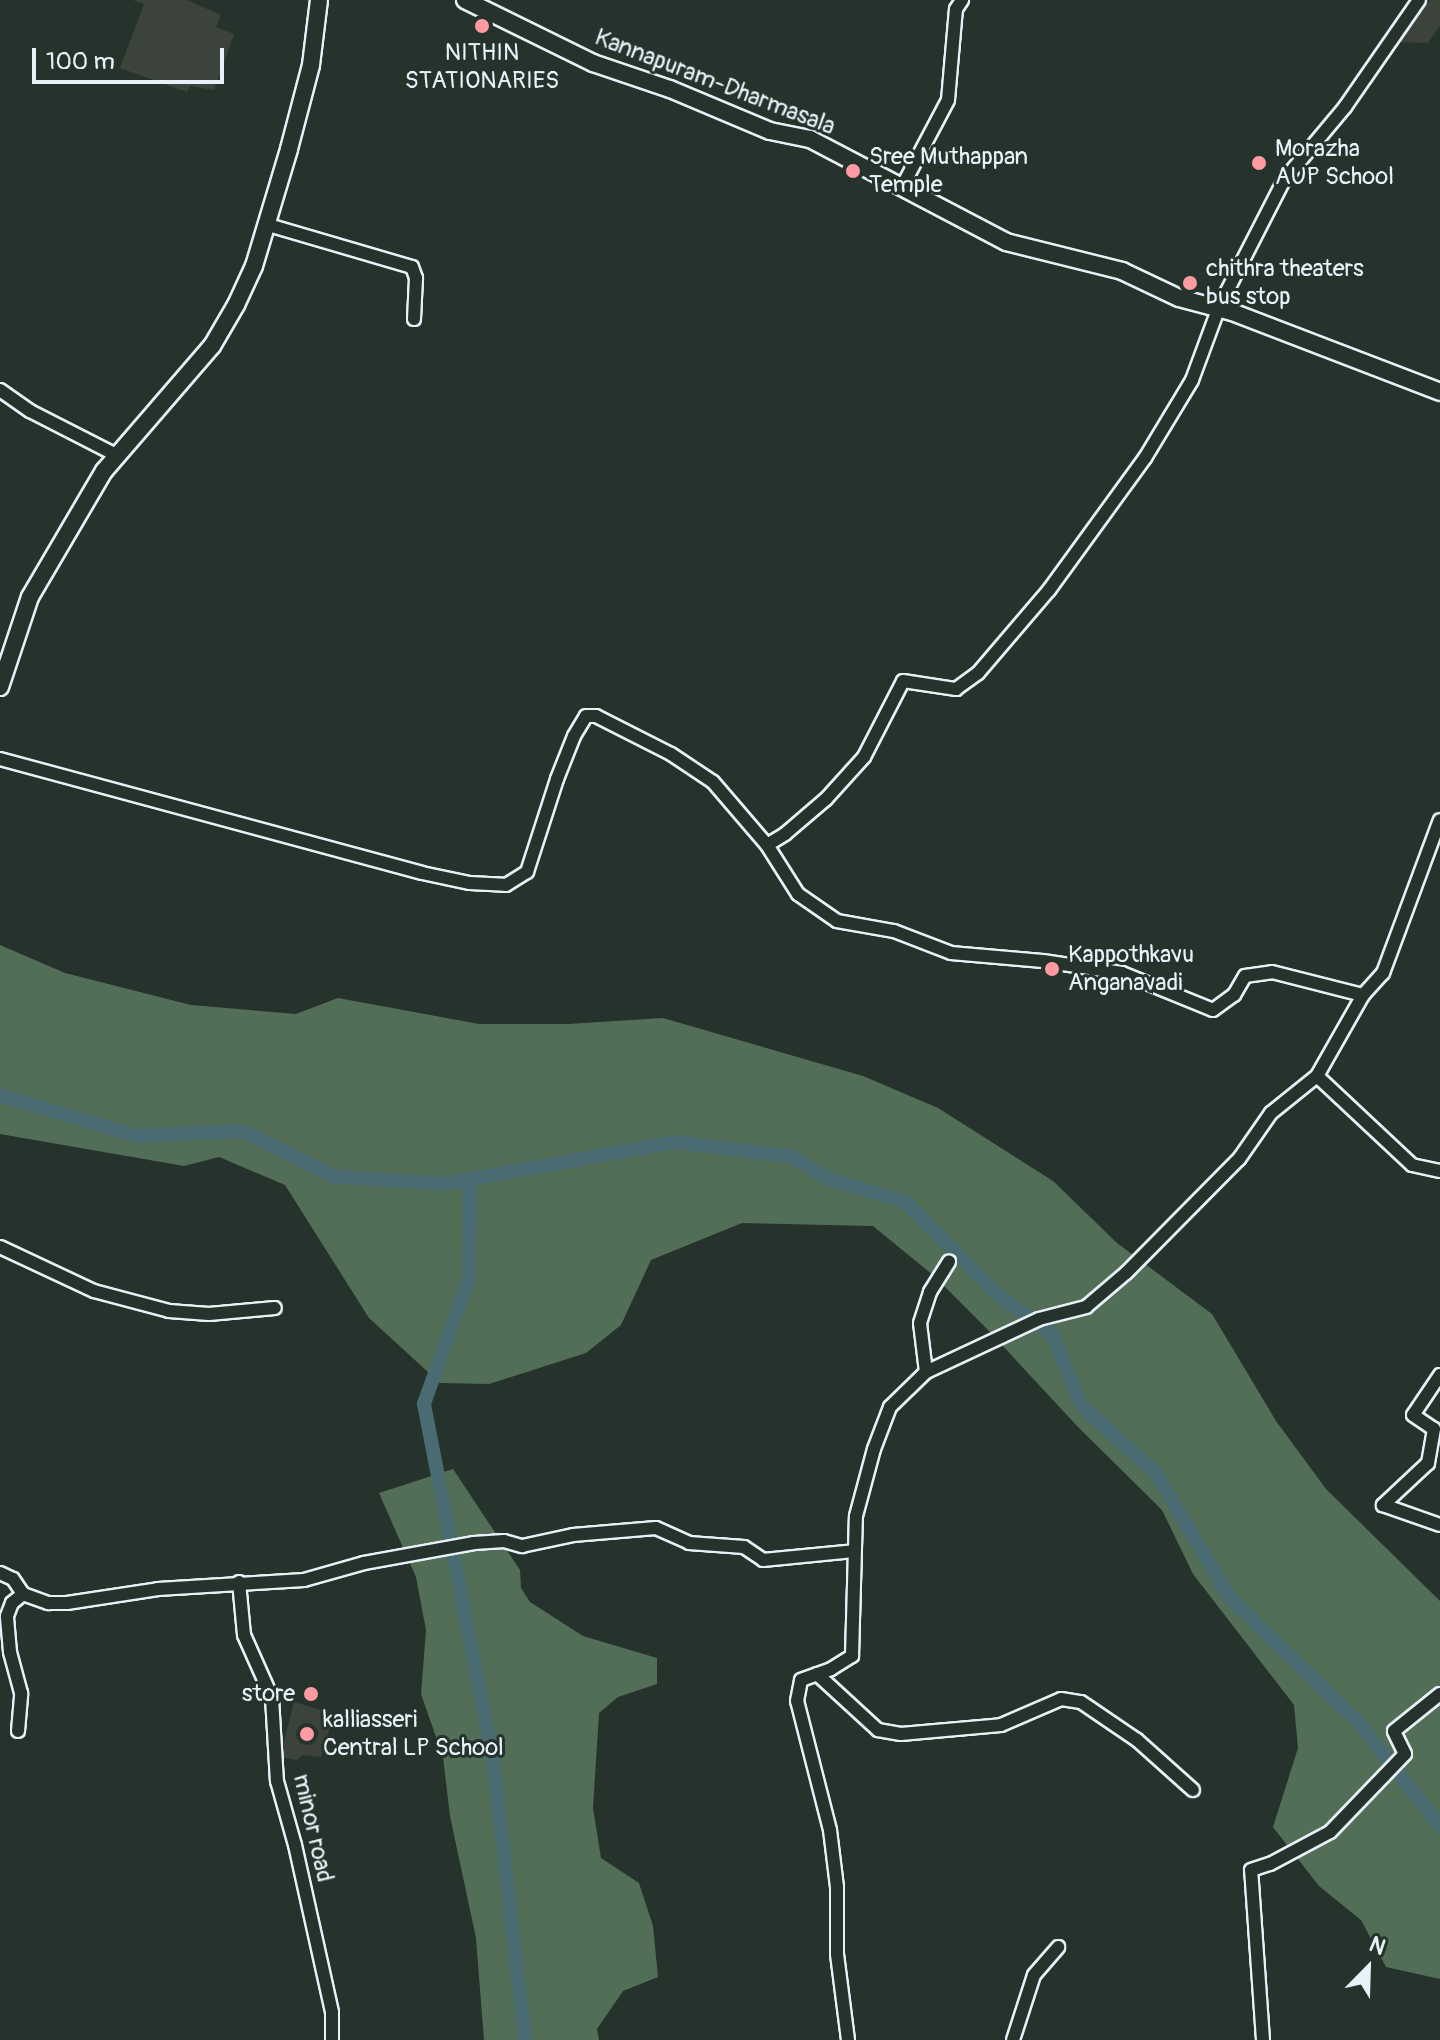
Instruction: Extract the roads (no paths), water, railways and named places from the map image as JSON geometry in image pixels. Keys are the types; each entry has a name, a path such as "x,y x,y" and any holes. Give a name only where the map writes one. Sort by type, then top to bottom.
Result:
{"main road":[{"path":"0,687 30,597 116,455 212,346 254,266 311,65 319,0"},
{"name":"Kannapuram-Dharmasala","path":"465,0 492,6 593,63 670,89 770,131 810,139 1006,242 1122,271 1179,298 1219,307 1396,372 1440,392"}],"street":[{"path":"902,187 948,100 956,9 962,0"},
{"path":"767,845 826,799 864,757 903,681 956,689 978,673 1049,590 1145,458 1192,380 1219,307 1284,180 1345,107 1419,0"},
{"path":"265,224 412,267 416,278 414,319"},
{"path":"0,390 30,411 116,455"},
{"path":"0,759 422,873 470,883 506,885 527,872 574,736 586,716 596,716 671,754 713,782 767,845 798,894 837,921 894,931 951,953 1043,961 1122,973 1213,1010 1234,995 1245,976 1272,972 1363,995"},
{"path":"848,2040 837,1954 837,1887 830,1830 797,1701 801,1680 852,1656 856,1516 874,1449 890,1407 926,1372 1034,1322 1086,1307 1126,1273 1239,1159 1271,1113 1317,1076 1363,995 1383,973 1440,820"},
{"path":"1317,1076 1412,1165 1440,1171"},
{"path":"0,1247 94,1291 169,1311 209,1314 275,1308"},
{"path":"926,1372 920,1323 930,1292 949,1262"},
{"path":"1440,1375 1413,1415 1434,1429 1428,1463 1383,1505 1440,1525"},
{"path":"0,1573 13,1579 23,1594 48,1603 67,1603 158,1589 304,1580 364,1563 461,1546 504,1541 522,1546 573,1535 656,1528 689,1543 744,1547 763,1560 854,1551"},
{"name":"minor road","path":"239,1582 244,1635 272,1698 277,1781 295,1845 329,1998 332,2040"},
{"path":"18,1731 21,1693 7,1616 12,1603 23,1594"},
{"path":"817,1674 878,1730 901,1734 1001,1725 1061,1699 1081,1702 1137,1740 1193,1790"},
{"path":"1263,2040 1251,1870 1270,1864 1330,1832 1397,1763 1394,1731 1440,1694"},
{"path":"1013,2040 1034,1975 1058,1947"}],"waterway":[{"path":"0,1095 137,1136 241,1131 333,1176 444,1184 676,1142 793,1157 826,1178 906,1202 998,1295 1052,1334 1082,1406 1156,1473 1230,1598 1360,1724 1440,1826"},
{"path":"470,1179 469,1278 424,1404 493,1759 525,2040"}],"place":[{"name":"NITHIN STATIONARIES","path":"482,26"},
{"name":"Morazha AUP School","path":"1259,163"},
{"name":"Sree Muthappan Temple","path":"853,171"},
{"name":"chithra theaters bus stop","path":"1190,283"},
{"name":"Kappothkavu Anganavadi","path":"1052,969"},
{"name":"store","path":"311,1694"},
{"name":"kalliasseri Central LP School","path":"307,1734"}]}
